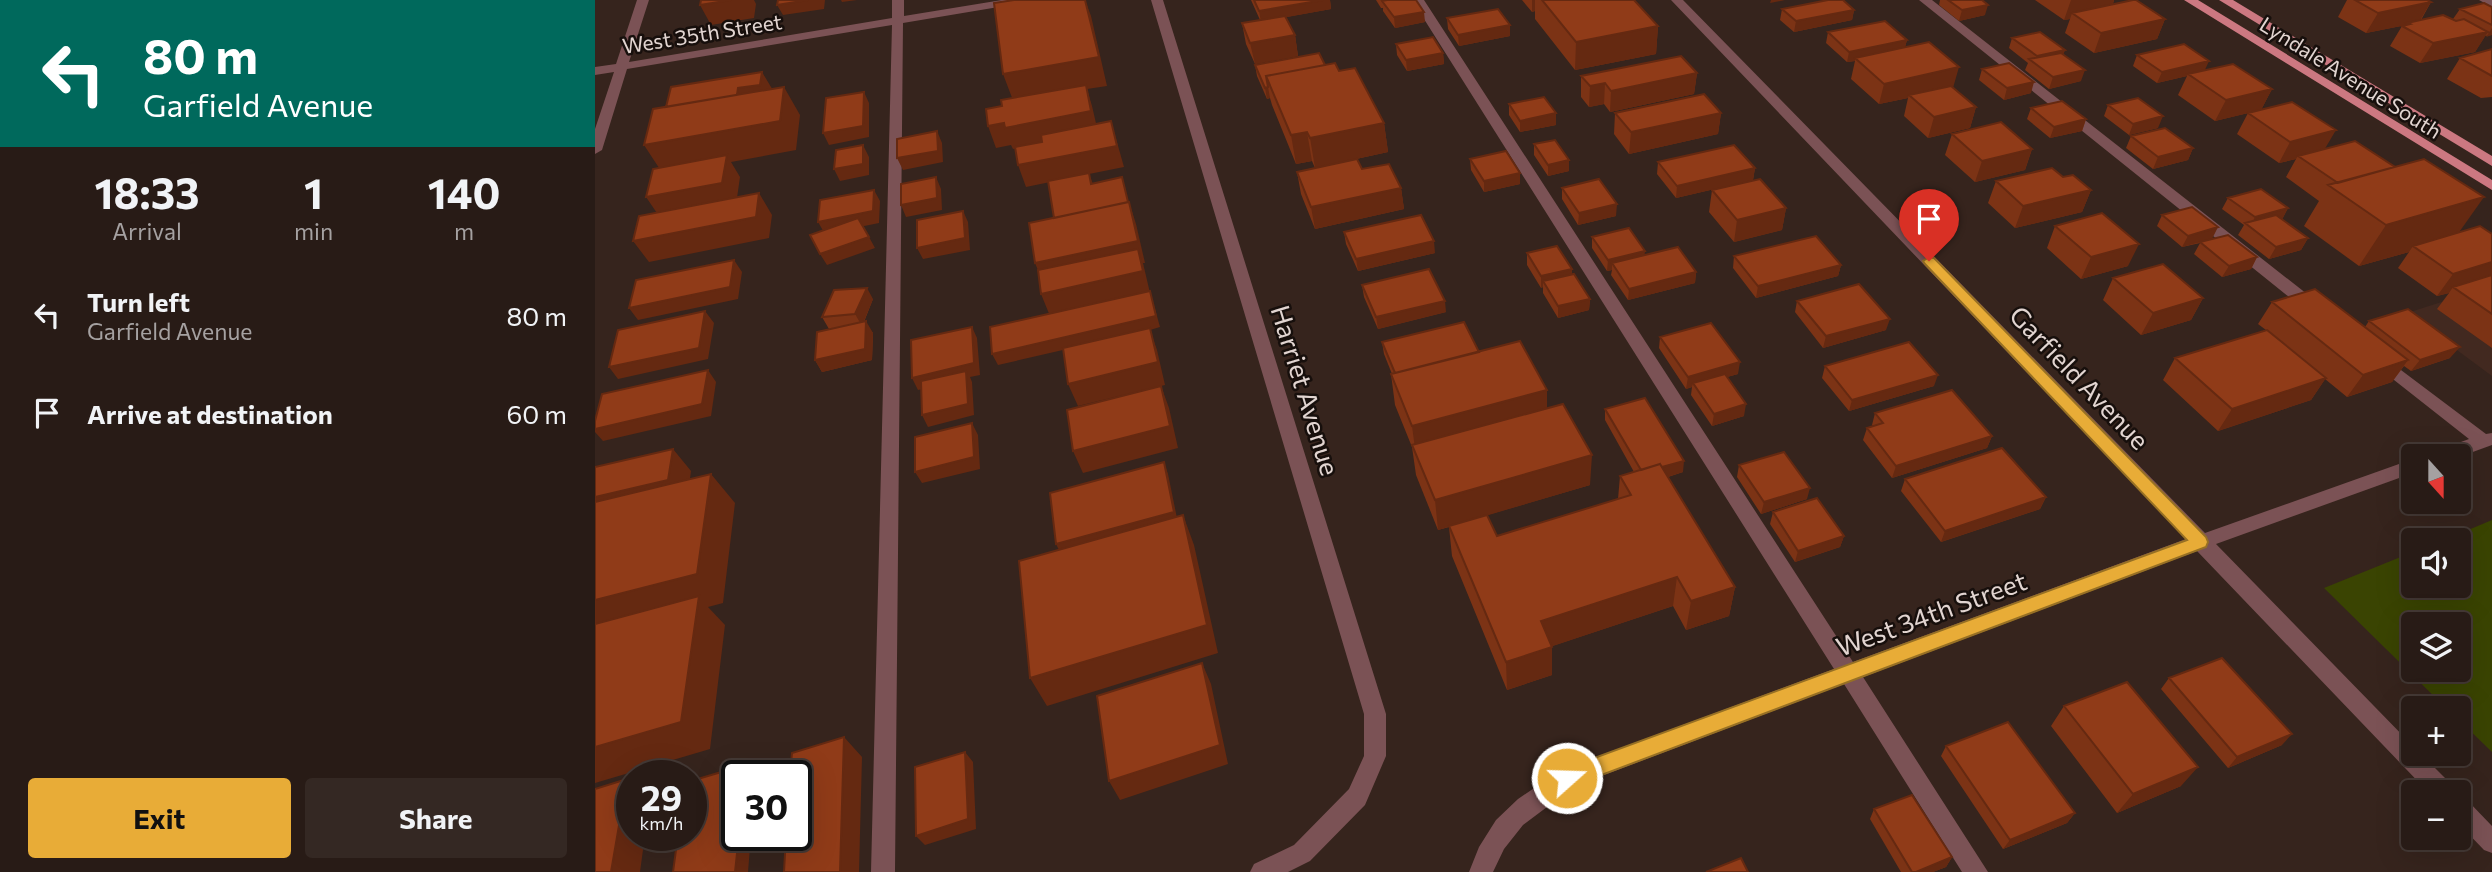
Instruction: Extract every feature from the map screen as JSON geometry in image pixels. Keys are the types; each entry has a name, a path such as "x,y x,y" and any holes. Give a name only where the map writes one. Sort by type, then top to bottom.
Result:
{"main road":[{"name":"Lyndale Avenue South","path":"2190,0 2492,186"},
{"name":"Lyndale Avenue South","path":"2225,0 2492,162"}],"street":[{"path":"595,150 643,0"},
{"path":"883,872 898,0"},
{"name":"West 35th Street","path":"595,71 1023,0"},
{"name":"Harriet Avenue","path":"1157,0 1375,714 1375,756 1357,797 1302,853 1262,872"},
{"path":"1418,0 1976,872"},
{"name":"Garfield Avenue","path":"1677,0 2431,780"},
{"path":"1925,0 2323,315"},
{"path":"2485,0 2492,4"},
{"path":"2366,349 2487,440"},
{"name":"West 34th Street","path":"1481,872 1490,846 1522,807 1567,778 2200,542 2401,470"},
{"path":"2471,820 2492,842"}],"shaded area":[{"path":"2492,286 2492,376 2407,313"}],"green space":[{"path":"2492,520 2492,752 2471,732 2471,696 2434,696 2420,682 2471,682 2471,612 2401,612 2401,664 2324,588 2401,557 2401,598 2471,598 2471,529"}],"building":[{"path":"701,0 731,0 700,5"},
{"path":"778,0 808,0 777,5"},
{"path":"1014,0 1085,0 1099,57 1003,74 994,3"},
{"path":"1254,0 1323,0 1259,11"},
{"path":"1416,0 1424,12 1394,17 1382,1"},
{"path":"1542,0 1634,0 1658,26 1576,42"},
{"path":"1828,0 1843,0 1854,10 1796,21 1782,9"},
{"path":"1948,0 1982,0 1988,5 1962,10"},
{"path":"2133,0 2165,19 2101,33 2072,13"},
{"path":"2355,0 2427,0 2431,2 2378,13"},
{"path":"2484,3 2492,7 2492,25 2460,9"},
{"path":"1498,9 1510,25 1458,35 1447,18"},
{"path":"2443,15 2456,21 2464,19 2488,32 2433,43 2402,26"},
{"path":"1285,16 1295,35 1250,43 1242,23"},
{"path":"1885,21 1907,40 1849,52 1828,32"},
{"path":"2040,32 2065,50 2037,56 2012,38"},
{"path":"1433,37 1443,53 1406,60 1396,44"},
{"path":"1929,42 1959,67 1884,84 1855,58"},
{"path":"2184,44 2209,61 2162,72 2137,55"},
{"path":"2492,49 2492,76 2460,58"},
{"path":"1319,53 1325,65 1266,76 1268,87 1265,88 1255,65"},
{"path":"2061,53 2085,70 2053,77 2029,59"},
{"path":"1681,56 1697,73 1611,91 1605,83 1590,86 1581,76"},
{"path":"1335,63 1339,71 1355,68 1384,123 1310,138 1307,132 1291,135 1266,76"},
{"path":"2009,63 2034,82 2007,88 1982,69"},
{"path":"2233,64 2272,89 2226,100 2188,74"},
{"path":"762,72 760,85 738,88 737,95 666,107 671,87"},
{"path":"1086,85 1091,111 1005,128 1004,123 988,126 986,109 1002,106 1001,100"},
{"path":"1951,86 1976,107 1934,117 1909,95"},
{"path":"784,87 780,121 644,145 653,109"},
{"path":"864,92 863,126 823,133 826,98"},
{"path":"1704,94 1721,113 1631,132 1615,113"},
{"path":"1544,97 1556,113 1520,121 1509,104"},
{"path":"2138,98 2163,116 2133,124 2108,105"},
{"path":"2062,101 2086,119 2054,127 2031,108"},
{"path":"2292,102 2336,130 2290,142 2248,113"},
{"path":"1111,121 1117,146 1018,165 1015,147 1042,142 1041,135"},
{"path":"2001,122 2032,149 1982,161 1952,134"},
{"path":"2165,128 2193,148 2158,157 2131,136"},
{"path":"937,131 938,151 897,158 897,139"},
{"path":"1555,140 1569,160 1548,165 1534,144"},
{"path":"2355,141 2395,167 2338,183 2298,156"},
{"path":"863,145 863,164 834,169 836,150"},
{"path":"1734,145 1755,168 1677,186 1658,162"},
{"path":"1506,151 1520,173 1484,181 1470,159"},
{"path":"727,155 722,183 646,197 653,169"},
{"path":"1357,159 1362,169 1389,164 1401,188 1311,207 1297,172"},
{"path":"2424,159 2484,197 2386,225 2328,185"},
{"path":"2052,168 2063,177 2073,175 2091,190 2023,206 1996,181"},
{"path":"1089,173 1091,184 1122,177 1128,202 1054,218 1048,181"},
{"path":"936,177 937,198 901,205 901,184"},
{"path":"1599,179 1617,204 1579,213 1562,188"},
{"path":"1760,179 1786,208 1737,220 1712,190"},
{"path":"2261,189 2288,208 2255,217 2228,198"},
{"path":"874,190 873,211 818,222 820,200"},
{"path":"759,193 756,217 633,241 639,216"},
{"path":"1129,202 1138,241 1035,263 1029,223"},
{"path":"2192,207 2218,227 2188,236 2162,215"},
{"path":"963,211 965,238 917,248 917,220"},
{"path":"2102,213 2139,244 2091,257 2055,226"},
{"path":"1421,215 1434,241 1356,259 1344,232"},
{"path":"2276,215 2308,238 2276,247 2245,223"},
{"path":"858,218 869,237 820,254 810,235"},
{"path":"2480,226 2492,234 2492,262 2453,274 2413,246"},
{"path":"1629,228 1645,251 1608,260 1592,237"},
{"path":"2228,235 2257,257 2229,266 2200,242"},
{"path":"1816,236 1841,265 1758,286 1734,256"},
{"path":"1557,246 1572,269 1541,276 1527,253"},
{"path":"1678,247 1696,272 1629,289 1612,263"},
{"path":"1138,249 1143,271 1041,294 1038,270"},
{"path":"734,260 730,287 629,308 636,280"},
{"path":"2163,264 2203,298 2153,313 2113,278"},
{"path":"1429,269 1445,301 1376,317 1362,285"},
{"path":"1574,274 1590,299 1558,306 1543,281"},
{"path":"2492,275 2492,314 2453,287"},
{"path":"1859,284 1890,319 1826,336 1797,301"},
{"path":"867,288 855,314 822,317 834,290"},
{"path":"2315,289 2408,360 2363,375 2272,302"},
{"path":"1150,291 1156,316 992,354 990,327"},
{"path":"2408,309 2460,347 2420,360 2369,321"},
{"path":"705,311 699,348 609,367 618,330"},
{"path":"866,321 865,349 815,360 817,332"},
{"path":"1464,322 1479,352 1395,373 1382,342"},
{"path":"1711,323 1740,362 1688,377 1660,337"},
{"path":"972,327 974,363 912,378 911,340"},
{"path":"1150,328 1158,362 1068,384 1063,348"},
{"path":"2267,330 2326,378 2232,409 2175,358"},
{"path":"1520,341 1547,390 1412,426 1391,374"},
{"path":"1909,342 1938,375 1852,400 1825,366"},
{"path":"708,370 702,404 595,429 602,394"},
{"path":"966,371 968,404 922,415 921,381"},
{"path":"1725,374 1746,404 1714,414 1693,383"},
{"path":"1161,386 1170,426 1073,451 1067,410"},
{"path":"1952,390 1992,436 1896,466 1867,428 1883,423 1875,413"},
{"path":"1645,398 1684,461 1641,470 1605,409"},
{"path":"1563,404 1592,455 1435,500 1412,445"},
{"path":"972,423 974,457 915,472 915,437"},
{"path":"2002,448 2046,497 1945,531 1905,479"},
{"path":"673,449 668,480 595,497 595,467"},
{"path":"1784,452 1810,488 1764,502 1739,465"},
{"path":"1164,462 1174,512 1056,544 1050,493"},
{"path":"1660,464 1735,587 1691,601 1677,577 1541,621 1552,647 1506,662 1449,526 1487,515 1497,536 1631,495 1620,476"},
{"path":"711,474 697,574 595,600 595,502"},
{"path":"1817,498 1844,536 1798,551 1773,512"},
{"path":"1183,515 1207,625 1030,678 1019,561"},
{"path":"699,596 681,722 595,747 595,624"},
{"path":"2222,658 2292,734 2237,757 2169,678"},
{"path":"1202,663 1220,745 1109,781 1097,696"},
{"path":"2127,682 2198,767 2133,794 2064,706"},
{"path":"2008,722 2075,813 2010,840 1946,746"},
{"path":"844,737 840,872 784,872 785,851 812,851 812,760 791,760 792,753"},
{"path":"965,752 968,819 916,836 915,767"},
{"path":"721,772 721,851 737,851 735,872 673,872 676,851 707,851 707,776"},
{"path":"616,782 616,843 611,872 595,872 595,789"},
{"path":"1912,795 1952,857 1916,872 1912,872 1874,809"},
{"path":"1741,858 1748,872 1706,872"}],"route":[{"path":"1567,778 2200,542 1929,261"}]}
